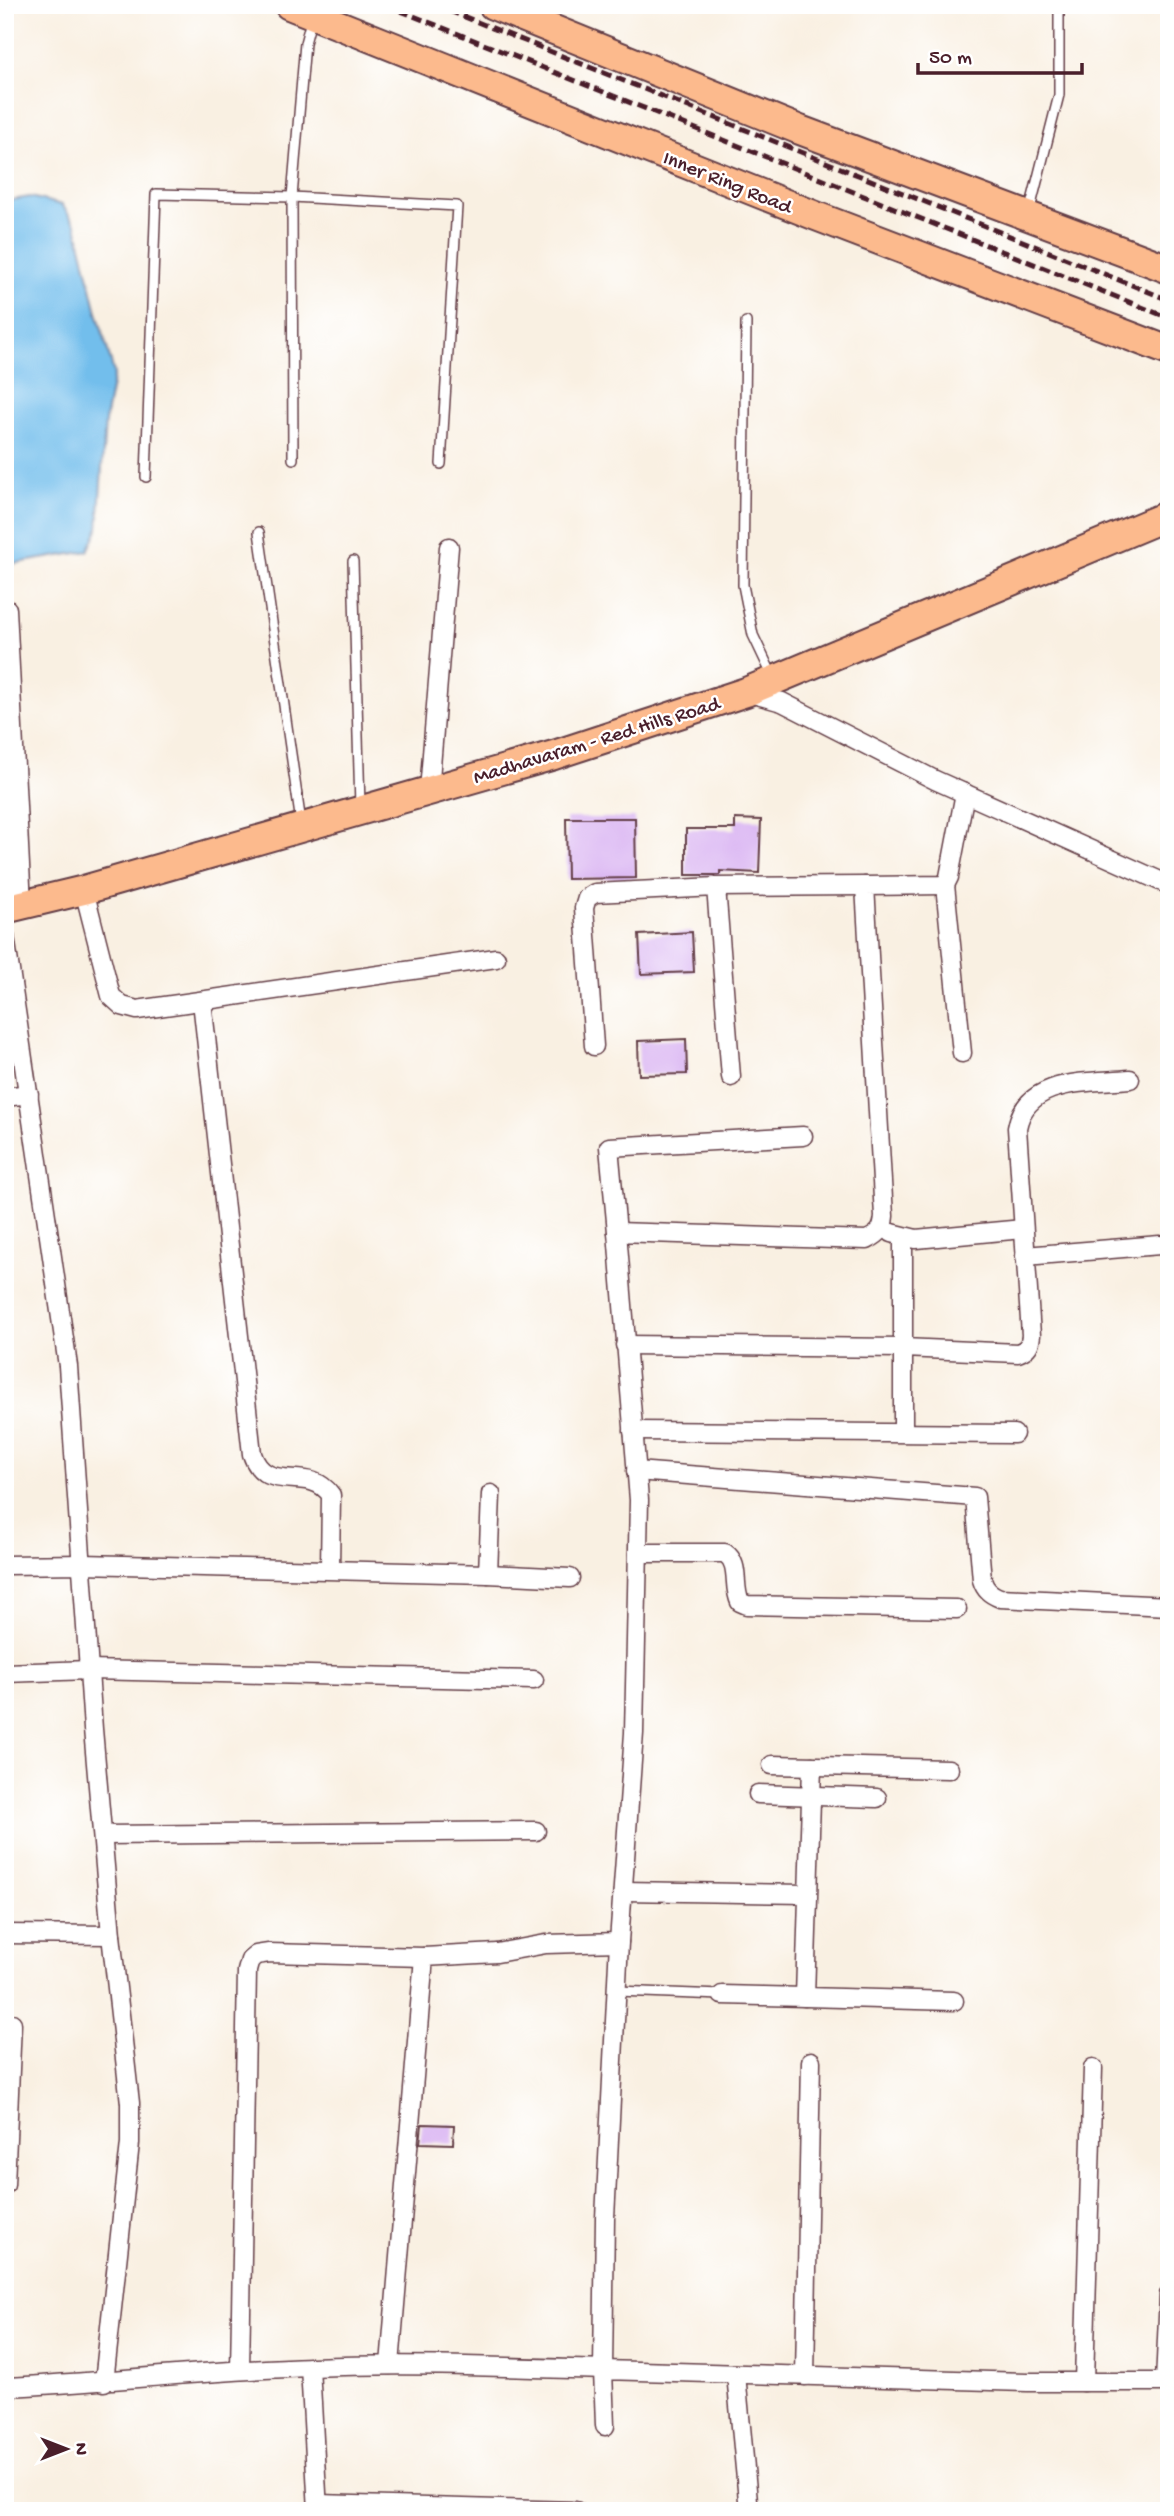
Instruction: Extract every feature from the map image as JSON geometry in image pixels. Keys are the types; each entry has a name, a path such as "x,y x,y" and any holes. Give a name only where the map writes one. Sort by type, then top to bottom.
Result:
{"main road":[{"path":"493,5 800,130 1169,269"},
{"name":"Inner Ring Road","path":"301,10 803,211 1169,351"},
{"name":"Madhavaram - Red Hills Road","path":"16,900 84,890 360,812 554,755 746,692 1169,515"}],"street":[{"path":"429,791 449,547"},
{"path":"8,609 16,900"},
{"path":"746,692 782,702 935,780 1169,885"},
{"path":"962,1053 946,885 965,793"},
{"path":"5,869 16,900"},
{"path":"594,1045 584,908 587,898 595,893 610,890 716,887 946,885"},
{"path":"617,1232 867,1240 878,1235 883,1226 865,886"},
{"path":"716,887 732,1077"},
{"path":"84,890 111,996 122,1006 137,1010 496,958"},
{"path":"5,936 67,1353 111,1935 130,2103 130,2143 104,2382"},
{"path":"202,1001 252,1454 256,1464 269,1477 313,1481 321,1484 331,1495 330,1569"},
{"path":"625,1345 903,1348 1018,1353 1025,1350 1030,1345 1031,1335 1017,1128 1020,1113 1028,1102 1042,1092 1061,1086 1130,1079"},
{"path":"5,1097 29,1094"},
{"path":"605,2426 605,2218 619,1942 634,1733 639,1500 609,1147 803,1136"},
{"path":"883,1226 892,1234 916,1239 1023,1228"},
{"path":"903,1237 903,1432"},
{"path":"1025,1256 1160,1245"},
{"path":"633,1431 1014,1434"},
{"path":"636,1471 975,1497 982,1580 984,1588 990,1594 1000,1598 1169,1606"},
{"path":"488,1574 491,1494"},
{"path":"638,1553 725,1553 731,1557 734,1564 736,1595 740,1602 747,1605 957,1609"},
{"path":"5,1565 330,1569 570,1578"},
{"path":"5,1673 89,1670 534,1680"},
{"path":"772,1765 950,1769"},
{"path":"805,1997 812,1766"},
{"path":"758,1794 877,1798"},
{"path":"103,1835 536,1831"},
{"path":"624,1891 807,1894"},
{"path":"5,1934 111,1935"},
{"path":"240,2370 246,1984 250,1961 256,1955 269,1953 424,1956 497,1953 546,1944 619,1942"},
{"path":"390,2365 424,1956"},
{"path":"722,1995 954,2001"},
{"path":"5,2185 12,2023"},
{"path":"806,2376 811,2061"},
{"path":"1084,2382 1093,2068"},
{"path":"5,2387 104,2382 240,2370 390,2365 1167,2382 1169,2295"},
{"path":"310,2367 318,2507 576,2511"},
{"path":"736,2374 749,2511"}],"lane":[{"path":"1028,215 1059,95 1059,5"},
{"path":"293,459 292,197 305,43 301,10"},
{"path":"146,477 156,194 292,197 457,206 441,464"},
{"path":"746,322 743,585 752,635 775,680"},
{"path":"259,532 302,828"},
{"path":"353,561 360,812"},
{"path":"617,1991 722,1995"}],"water":[{"path":"30,197 62,205 76,225 114,373 105,421 98,529 88,551 5,565 5,201"}],"building":[{"path":"566,818 635,818 636,878 567,879"},
{"path":"735,819 761,820 759,873 720,871 720,875 686,875 686,829 735,829"},
{"path":"692,932 694,972 641,974 639,935"},
{"path":"686,1039 687,1074 639,1075 638,1041"},
{"path":"422,2124 454,2125 453,2144 420,2143"}],"railway":[{"path":"386,5 1169,318"},
{"path":"435,5 1169,300"}]}
